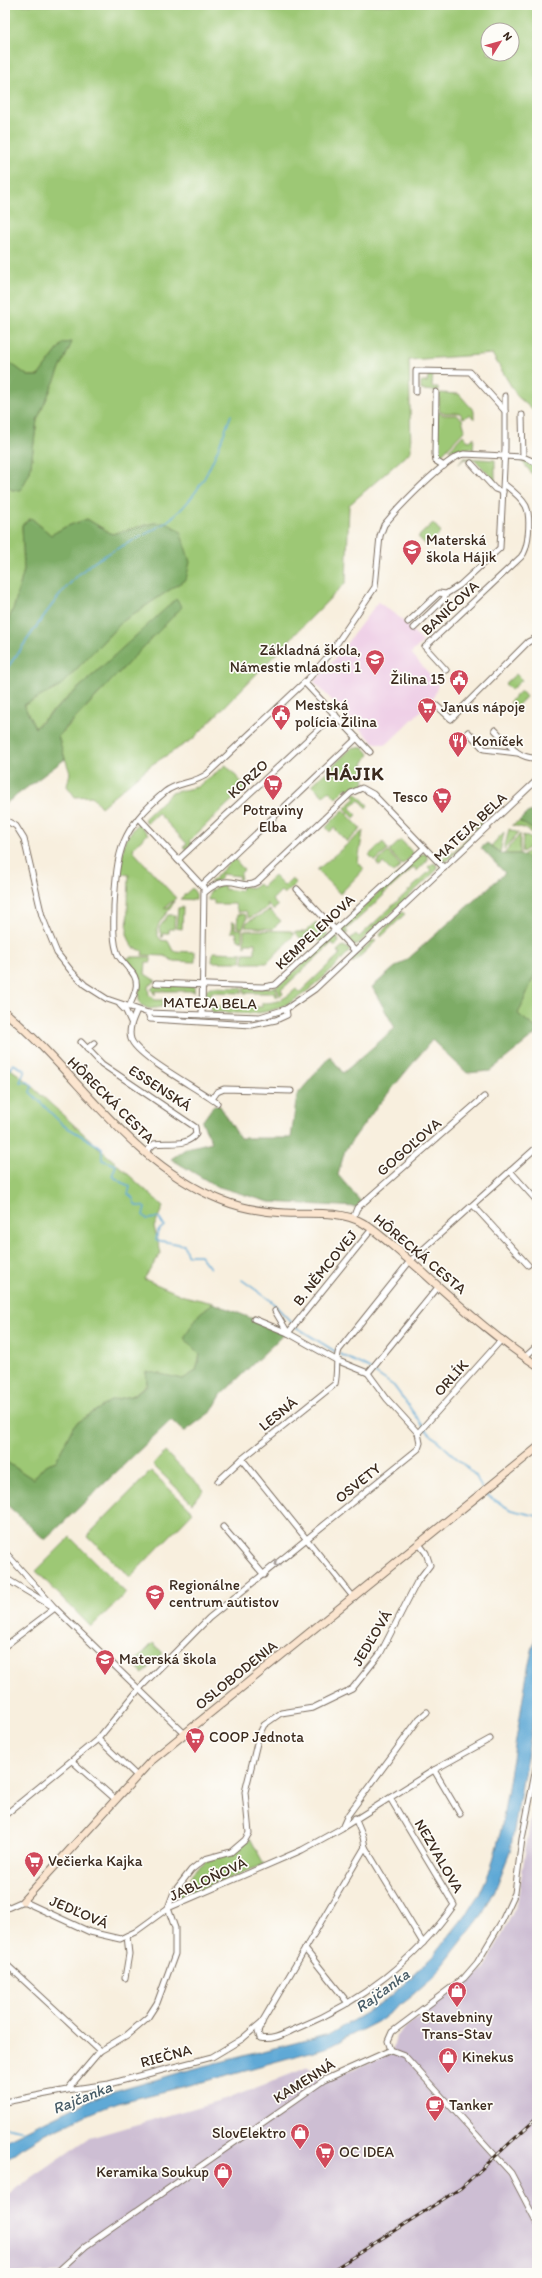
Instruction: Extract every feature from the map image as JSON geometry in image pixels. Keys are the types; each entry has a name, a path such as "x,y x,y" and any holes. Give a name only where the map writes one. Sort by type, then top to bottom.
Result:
{"street":[{"path":"416,392 416,371 470,372 505,411"},
{"path":"436,392 435,454 436,461 444,466"},
{"name":"BANIČOVA","path":"414,628 444,599 446,594 460,585 500,548 505,456 505,396"},
{"path":"522,415 524,457"},
{"path":"129,1007 137,990 137,980 134,974 120,958 115,947 116,872 121,844 139,818 170,789 195,782 207,774 305,682 329,655 375,587 380,536 384,525 438,471 456,455 524,457 537,463"},
{"path":"471,463 495,489 503,492"},
{"name":"BANIČOVA","path":"446,670 425,648 521,558 527,548 526,507 514,491 504,484"},
{"name":"BANIČOVA","path":"408,622 439,593 446,594"},
{"path":"437,706 451,719 528,642 534,639 537,642"},
{"path":"305,682 370,752"},
{"name":"KORZO","path":"178,860 335,714"},
{"path":"496,730 517,753 524,757 537,758"},
{"path":"468,732 484,749 517,753"},
{"path":"202,885 357,738"},
{"name":"MATEJA BELA","path":"5,820 16,826 24,839 42,916 57,953 72,972 85,984 107,999 148,1013 260,1017 286,1009 315,989 537,780"},
{"path":"205,892 224,881 252,885 258,882 357,789 368,790 373,794 444,868"},
{"path":"139,818 202,885 205,892 202,1015"},
{"name":"KEMPELENOVA","path":"156,983 270,986 281,981 424,848"},
{"path":"297,890 355,952"},
{"path":"118,1003 126,1011 131,1022 131,1039 137,1049 214,1101 217,1092 224,1089 291,1091"},
{"path":"148,1013 150,1019 252,1025 265,1023 287,1015 286,1009"},
{"path":"131,1022 137,1010"},
{"name":"HÔRECKÁ CESTA","path":"5,1012 34,1039 108,1118 145,1153 166,1169 204,1192 238,1206 261,1211 332,1214 353,1218 372,1229 502,1339 537,1365"},
{"path":"218,1015 218,1022"},
{"name":"ESSENSKÁ","path":"81,1042 102,1064 195,1127 196,1134 187,1141 176,1144 154,1144 145,1153"},
{"path":"87,1048 94,1043"},
{"name":"GOGOĽOVA","path":"353,1218 358,1208 484,1097"},
{"path":"337,1355 410,1261 537,1147"},
{"path":"510,1171 537,1201"},
{"path":"473,1205 528,1265"},
{"name":"B. NĚMCOVEJ","path":"288,1333 372,1229"},
{"path":"370,1370 439,1286"},
{"path":"275,1311 288,1333"},
{"path":"254,1319 370,1370 387,1399 422,1429"},
{"name":"ORLÍK","path":"422,1429 502,1339"},
{"path":"525,1357 537,1346"},
{"name":"LESNÁ","path":"218,1481 242,1459 335,1384 338,1371 337,1355"},
{"name":"OSVETY","path":"5,1815 98,1739 139,1689 199,1627 418,1449 422,1429"},
{"name":"OSLOBODENIA","path":"23,1901 136,1776 184,1733 354,1598 537,1448"},
{"path":"242,1459 354,1598"},
{"path":"223,1527 264,1575"},
{"name":"JEDĽOVÁ","path":"23,1901 90,1932 109,1938 120,1939 127,1936 168,1908 174,1892 191,1870 205,1859 231,1852 245,1840 249,1833 245,1792 259,1734 264,1725 281,1713 313,1708 352,1689 371,1667 417,1582 430,1565 426,1553 419,1544"},
{"path":"5,1552 55,1608 184,1733"},
{"path":"5,1578 55,1608"},
{"path":"5,1646 55,1608"},
{"path":"342,1828 348,1815 419,1719 427,1712"},
{"path":"98,1739 136,1776"},
{"name":"JABLOŇOVÁ","path":"67,2090 100,2051 137,2028 148,2017 157,2003 175,1954 175,1928 168,1908 302,1850 342,1828 434,1770 490,1739"},
{"path":"72,1761 115,1799"},
{"path":"537,1763 522,1839 515,1893 502,1921 478,1963 464,1978 392,2032 388,2041 391,2050 404,2055 496,2155 515,2179 535,2216 537,2224"},
{"path":"434,1770 460,1814"},
{"name":"NEZVALOVA","path":"390,1798 454,1905 437,1929 423,1943"},
{"path":"262,2022 258,2032 260,2038 273,2038 317,2020 366,1993 423,1943 365,1847 356,1818"},
{"name":"RIEČNA","path":"67,2090 109,2084 212,2056 242,2039 262,2022 365,1847"},
{"path":"5,1909 23,1901"},
{"path":"125,1978 130,1954 127,1936"},
{"path":"305,1949 348,2003"},
{"path":"5,1963 100,2051"},
{"name":"KAMENNÁ","path":"56,2273 86,2246 324,2080 391,2050"},
{"path":"5,2102 67,2090"}],"shaded area":[{"name":"Základná škola, Námestie mladosti 1","path":"378,602 400,618 423,642 411,653 438,684 434,697 387,744 373,742 314,682 330,665"},
{"path":"537,1779 537,2273 5,2273 5,2196 89,2138 235,2096 309,2067 324,2080 392,2054 396,2035 431,2007 485,1969 517,1904"}],"green space":[{"path":"5,5 537,5 537,414 517,396 492,354 409,360 411,451 349,505 346,582 193,739 151,765 101,807 92,796 75,797 67,786 70,773 58,737 181,607 176,600 34,728 24,705 59,687 123,621 186,579 154,523 112,534 87,519 65,527 51,535 31,518 22,525 24,570 14,607 5,628 5,485 12,490 30,472 37,420 72,342 63,343 38,376 28,376 5,359"},
{"path":"72,342 37,420 30,472 21,490 12,490 5,485 5,359 28,376 38,376 63,343"},
{"path":"429,372 433,372 432,387 438,387 438,391 421,390 421,382 427,382"},
{"path":"439,393 459,394 474,411 474,419 470,415 463,418 460,413 443,413 439,411"},
{"path":"437,412 444,415 457,415 462,419 465,430 440,456 437,454"},
{"path":"463,435 470,441 474,437 473,452 472,448 449,450"},
{"path":"464,458 495,460 495,484 492,482 494,480 476,461 464,459 458,465"},
{"path":"520,459 532,463 537,467 537,480"},
{"path":"31,518 51,535 65,527 87,519 112,534 154,523 167,523 180,531 190,562 186,579 123,621 59,687 24,705 35,728 176,599 182,607 58,736 65,759 5,804 5,628 14,607 24,570 22,525"},
{"path":"433,523 441,532 427,546 418,537"},
{"path":"516,674 522,680 511,690 505,684"},
{"path":"521,691 526,697 515,708 509,702"},
{"path":"353,747 364,748 369,754 363,764 365,785 355,786 350,790 346,788 336,798 329,791 323,796 312,785"},
{"path":"226,765 246,787 189,841 192,844 186,849 183,847 187,844 158,813 147,823 144,819 171,793 197,787"},
{"path":"356,793 368,805 366,808 363,803 358,800 350,808 357,815 354,818 345,808 356,798 353,795"},
{"path":"537,809 537,832 519,821 527,813"},
{"path":"343,810 361,829 347,842 334,828 330,832 326,827"},
{"path":"519,821 537,832 537,837 524,828 512,825"},
{"path":"481,822 482,823 477,832 445,862 440,860 447,855 449,856 477,829 475,827"},
{"path":"138,823 148,834 134,847 133,851 176,898 164,908 168,907 174,901 159,925 157,930 158,935 161,940 168,941 173,951 195,952 195,962 173,961 165,956 142,955 143,951 132,947 127,934 129,875 119,873 125,840"},
{"path":"509,829 518,833 504,849"},
{"path":"363,831 358,862 364,869 340,894 317,870"},
{"path":"504,832 500,853 491,846"},
{"path":"520,834 520,854 504,854"},
{"path":"523,835 537,841 522,852"},
{"path":"401,840 414,854 402,865 389,851"},
{"path":"383,842 388,850 375,861 369,855"},
{"path":"487,843 502,854 520,854 537,862 537,969 518,1014 537,1029 537,1033 490,1071 467,1073 432,1040 376,1108 345,1150 338,1175 361,1202 357,1207 269,1202 216,1186 171,1159 187,1148 212,1142 202,1122 214,1105 220,1106 240,1138 291,1138 297,1095 330,1056 343,1073 395,1028 372,987 394,968 409,958 505,873 481,848"},
{"path":"537,844 537,862 523,855"},
{"path":"388,852 401,866 393,873 383,863 380,866 376,863"},
{"path":"420,854 427,854 427,861 417,871 414,867 384,894 381,890"},
{"path":"234,858 244,870 240,874 241,879 238,880 239,876 221,874 221,879 209,884"},
{"path":"434,863 438,866 437,870 357,945 352,945 350,939 356,934 359,937 431,870 428,867"},
{"path":"274,876 284,886 291,879 296,883 284,894 281,891 272,900 278,906 273,910 267,903 268,908 249,918 246,911 238,912 235,904 214,904 214,900 208,900 211,891 219,886 225,884 224,889 241,891 242,886 253,888 259,884 262,887"},
{"path":"192,888 196,894 196,900 180,899"},
{"path":"380,891 384,895 346,930 348,933 344,935 341,930 342,927"},
{"path":"183,907 182,929 176,928 178,908"},
{"path":"270,910 281,921 273,929 245,927 247,922"},
{"path":"402,912 405,914 381,937 380,933"},
{"path":"238,914 245,914 247,918 243,928 237,927"},
{"path":"168,915 175,915 174,929 169,929 169,933 163,933 162,938 159,928"},
{"path":"231,922 235,922 235,929 242,929 242,941 238,940 236,932 231,932 233,925"},
{"path":"316,922 328,935 320,942 310,932 304,938 300,938 294,932 305,932"},
{"path":"244,930 291,931 294,935 267,963 243,963 244,953 255,953 255,943 246,943 246,947 244,946"},
{"path":"332,936 337,936 339,942 335,946 332,943 281,990 283,994 280,996 276,986 284,981"},
{"path":"373,940 376,941 353,963 351,960"},
{"path":"343,946 350,949 348,953 310,989 288,1003 276,1009 258,1013 212,1012 209,1002 211,1001 211,1006 262,1007 262,1003 280,1000 296,989 300,992 340,954 337,951"},
{"path":"213,952 242,953 241,962 212,962"},
{"path":"130,957 151,957 151,962 146,962 145,974 156,981 148,986 149,995 155,1000 164,1000 164,1004 179,1006 162,1005 162,1007 149,1009 141,1005 139,1001 140,984 138,975 135,970 124,960"},
{"path":"537,969 537,1029 518,1014"},
{"path":"156,985 194,986 195,996 194,991 155,991 155,995 151,989"},
{"path":"275,986 278,997 275,997 274,993 244,993 244,988 271,988"},
{"path":"210,987 242,988 242,993 211,992 211,996 207,996 206,990"},
{"path":"5,1065 19,1075 163,1206 154,1227 161,1253 144,1279 184,1296 213,1303 199,1314 200,1355 196,1371 183,1379 146,1372 147,1384 132,1396 112,1400 74,1425 56,1461 45,1465 33,1479 5,1461"},
{"path":"213,1303 286,1332 221,1395 212,1411 184,1432 171,1420 45,1540 5,1503 5,1461 33,1479 45,1465 56,1461 74,1425 112,1400 132,1396 147,1385 146,1371 183,1379 196,1371 200,1355 184,1338 199,1314"},
{"path":"165,1452 204,1490 192,1503 153,1465"},
{"path":"151,1471 193,1512 130,1577 87,1536"},
{"path":"70,1537 126,1593 91,1627 36,1571"},
{"path":"153,1643 163,1653 143,1674 132,1664"},
{"path":"250,1838 264,1864 179,1899 178,1897 193,1872 206,1861 232,1854"}],"water":[{"path":"537,1629 537,1701 510,1852 495,1890 482,1915 434,1977 410,1998 377,2022 328,2047 202,2082 117,2103 84,2116 42,2136 22,2148 5,2161 5,2141 91,2099 185,2071 330,2034 379,2005 412,1977 433,1956 468,1912 479,1895 491,1868 501,1830 528,1668"}],"waterway":[{"path":"5,671 43,617 75,578 95,561 146,534 179,512 198,488 206,474 220,445 231,415"},
{"path":"5,1071 7,1073 13,1064 25,1070 20,1082 28,1082 32,1086 30,1092 63,1125 102,1148 102,1160 116,1165 112,1176 130,1187 128,1194 132,1197 136,1206 142,1206 145,1208 143,1215 147,1219 159,1218 164,1226 158,1231 156,1240 184,1245 187,1255 200,1255 210,1268"},
{"path":"242,1280 270,1300 293,1324"},
{"path":"296,1327 336,1352"},
{"path":"340,1354 368,1368 394,1386 426,1430 476,1476 482,1489"},
{"path":"485,1494 511,1510 537,1516"},
{"path":"5,2127 25,2131"}],"railway":[{"path":"328,2273 461,2188 537,2118"}],"place":[{"name":"Materská škola Hájik","path":"412,566"},
{"name":"Základná škola, Námestie mladosti 1","path":"375,676"},
{"name":"Žilina 15","path":"459,696"},
{"name":"Janus nápoje","path":"427,724"},
{"name":"Mestská polícia Žilina","path":"281,731"},
{"name":"Koníček","path":"458,758"},
{"name":"Potraviny Elba","path":"273,801"},
{"name":"Tesco","path":"442,814"},
{"name":"Regionálne centrum autistov","path":"155,1611"},
{"name":"Materská škola","path":"105,1676"},
{"name":"COOP Jednota","path":"195,1754"},
{"name":"Večierka Kajka","path":"34,1878"},
{"name":"Stavebniny Trans-Stav","path":"457,2008"},
{"name":"Kinekus","path":"448,2074"},
{"name":"Tanker","path":"435,2122"},
{"name":"SlovElektro","path":"300,2150"},
{"name":"OC IDEA","path":"325,2169"},
{"name":"Keramika Soukup","path":"223,2189"}],"district":[{"name":"HÁJIK","path":"355,773"}],"water label":[{"name":"Rajčanka","path":"382,1990"},
{"name":"Rajčanka","path":"82,2097"}]}
